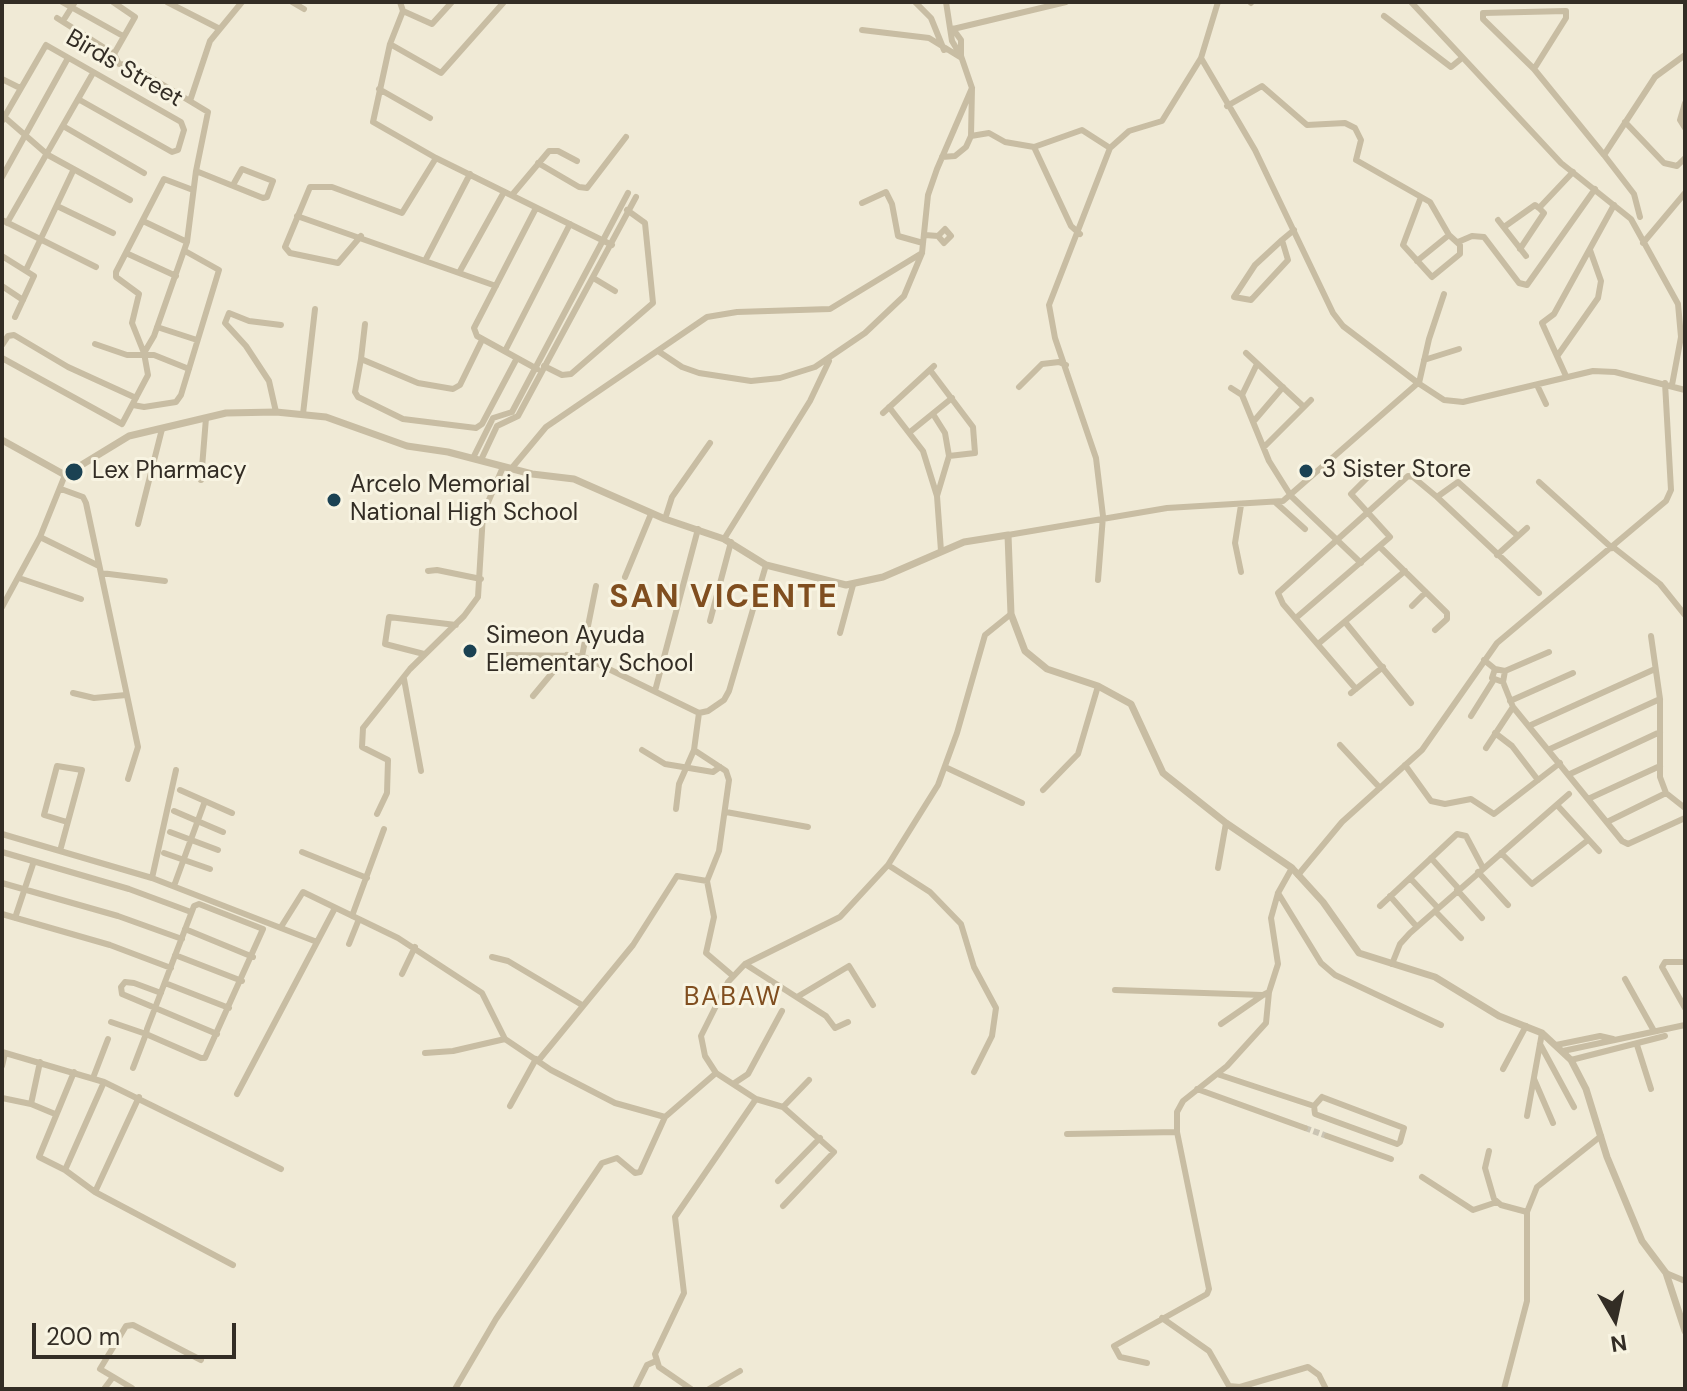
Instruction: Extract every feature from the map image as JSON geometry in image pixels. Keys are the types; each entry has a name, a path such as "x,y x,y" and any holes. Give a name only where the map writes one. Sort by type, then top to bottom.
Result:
{"street":[{"path":"62,2 73,5 123,36"},
{"path":"113,2 135,17 114,54"},
{"path":"167,2 220,29"},
{"path":"292,2 304,9"},
{"path":"400,2 403,11 390,44 373,122 436,158 612,245"},
{"path":"403,11 432,24 452,2"},
{"path":"390,44 441,73 504,2"},
{"path":"915,2 931,18 944,50"},
{"path":"942,157 955,156 966,147 971,136 972,88 962,57 952,41 953,29 946,2"},
{"path":"953,29 1066,2"},
{"path":"1098,580 1103,516 1096,458 1055,338 1049,305 1080,234 1098,174 1110,148 1129,131 1162,121 1201,58 1218,2"},
{"path":"1147,1363 1120,1357 1114,1346 1207,1294 1209,1289 1177,1132 1177,1112 1266,1023 1266,994 1278,964 1271,933 1278,893 1342,822 1422,750 1497,643 1669,495 1668,384 1681,337 1678,304 1631,219 1573,172 1411,2"},
{"path":"190,101 209,44 240,3"},
{"path":"73,5 60,20 114,54 119,64 130,65 209,114 196,171 185,251 144,353"},
{"path":"1534,69 1566,18 1566,11 1483,13 1483,19 1534,69 1604,155 1634,194 1640,217"},
{"path":"1384,16 1451,67 1462,58"},
{"path":"862,30 929,38 944,50 962,57"},
{"name":"Birds Street","path":"20,88 46,45 184,124 178,150 172,152 78,99"},
{"path":"1604,155 1655,77 1685,55"},
{"path":"2,177 68,58"},
{"path":"1201,58 1255,150 1333,313 1343,326 1419,383 1444,400 1463,402 1566,376 1615,372 1685,390"},
{"path":"93,73 48,155 5,222 96,267"},
{"path":"2,79 20,88 3,117 48,155 130,200"},
{"path":"1227,106 1262,86 1307,125 1350,125 1361,140 1356,160 1421,197 1437,208 1449,235 1458,242 1460,254 1434,277 1404,248 1402,241 1421,197"},
{"path":"658,351 682,367 699,373 751,381 780,378 829,361 885,316 904,296 922,253 928,195 972,88"},
{"path":"379,89 430,118"},
{"path":"1685,103 1680,120 1685,128"},
{"path":"1625,122 1664,163 1677,166 1685,158"},
{"path":"63,126 144,173"},
{"path":"971,136 989,133 1005,142 1034,147 1082,130 1110,148"},
{"path":"538,163 579,187 587,188 626,137"},
{"path":"1034,147 1071,226 1080,234"},
{"path":"512,195 553,150 577,161"},
{"path":"361,236 338,263 290,253 285,243 310,187 323,185 402,213 436,158"},
{"path":"196,171 266,198 273,179 242,169 233,185"},
{"path":"26,270 73,171"},
{"path":"1539,208 1573,172"},
{"path":"426,259 470,174"},
{"path":"122,424 148,375 144,353 132,323 139,294 115,276 166,178 193,190"},
{"path":"1458,242 1472,236 1484,237 1519,283 1527,285 1595,189"},
{"path":"460,271 504,192"},
{"path":"862,203 886,192 892,204 898,236 923,243"},
{"path":"477,459 491,421 511,413 628,193"},
{"path":"1643,243 1685,193"},
{"path":"477,459 497,426 518,416 595,279 636,197"},
{"path":"1504,227 1535,205 1544,213 1520,249"},
{"path":"1566,376 1542,323 1554,314 1614,205"},
{"path":"57,206 113,233"},
{"path":"536,208 474,328 482,340 544,370 562,375 571,374 653,303 645,223 620,207"},
{"path":"297,216 496,286"},
{"path":"1498,220 1526,256"},
{"path":"143,221 187,242"},
{"path":"505,351 570,224"},
{"path":"1282,240 1288,260 1251,300 1234,297 1255,265 1282,240 1294,230"},
{"path":"925,235 938,236"},
{"path":"1417,261 1449,235"},
{"path":"1558,355 1598,298 1601,281 1590,250"},
{"path":"2,345 14,335 144,407 178,401 219,270 185,251"},
{"path":"126,253 176,276"},
{"path":"377,814 387,793 388,760 381,754 365,751 360,735 424,654 474,605 481,579 483,514 507,468 531,441 546,427 707,317 737,312 830,309 922,253"},
{"path":"2,256 34,278 15,317"},
{"path":"595,279 615,291"},
{"path":"2,286 23,300"},
{"path":"2,607 40,537 65,475 129,436 226,413 303,414 345,423 407,446 574,479 651,514 727,541 766,565 853,585 883,577 964,542 1103,516 1167,508 1275,502 1291,496 1419,383 1444,294"},
{"path":"303,414 315,309"},
{"path":"276,412 269,381 241,339 225,323 229,313 249,321 281,325"},
{"path":"241,339 249,321"},
{"path":"365,324 355,392 358,397 403,419 476,428 482,424 517,358"},
{"path":"157,327 197,340"},
{"path":"361,359 421,384 453,389 460,385 482,340"},
{"path":"95,344 127,355 144,353 189,369"},
{"path":"1424,360 1459,349"},
{"path":"1246,353 1304,407"},
{"path":"2,358 122,424 129,436"},
{"path":"710,621 727,541 810,401 829,361"},
{"path":"1019,387 1042,364 1059,362 1066,365"},
{"path":"1242,395 1257,364"},
{"path":"941,551 937,496 923,451 910,432 886,410 932,368 972,424 975,451 949,456"},
{"path":"1537,385 1546,404"},
{"path":"1254,421 1283,387"},
{"path":"1231,388 1242,395 1264,447 1291,496 1361,563"},
{"path":"910,432 952,398"},
{"path":"1264,447 1311,400"},
{"path":"933,414 945,433 949,456 937,496"},
{"path":"201,480 206,418"},
{"path":"138,524 162,429"},
{"path":"2,440 65,475"},
{"path":"665,519 672,497 710,443"},
{"path":"1296,618 1390,535 1352,492 1379,466"},
{"path":"1383,667 1354,691 1278,593 1404,478 1413,477 1437,497 1539,593"},
{"path":"1437,497 1458,482 1518,536"},
{"path":"1539,482 1612,547 1660,584 1685,615"},
{"path":"61,489 85,500 138,753 128,779"},
{"path":"1275,502 1305,529"},
{"path":"1241,505 1235,543 1241,572"},
{"path":"625,577 651,514"},
{"path":"1497,555 1527,528"},
{"path":"655,691 698,529"},
{"path":"1008,535 1011,614 1025,651 1047,669 1098,686 1131,704 1163,773 1226,823 1295,871 1323,902 1359,953 1435,977 1499,1016 1542,1033 1571,1060 1586,1089 1642,1241 1666,1273 1685,1331"},
{"path":"40,537 100,569 165,581"},
{"path":"1380,547 1448,615 1435,630"},
{"path":"504,655 582,656 699,713 717,706 729,691 766,565"},
{"path":"428,571 481,579"},
{"path":"1318,644 1405,571"},
{"path":"19,578 81,599"},
{"path":"840,633 853,585"},
{"path":"582,656 596,586"},
{"path":"1412,606 1426,592"},
{"path":"783,1206 833,1154 820,1138 783,1107 756,1099 716,1073 705,1056 701,1036 733,976 745,964 840,917 888,865 938,785 985,635 1011,614"},
{"path":"424,654 385,644 389,617 456,625"},
{"path":"1345,622 1411,703"},
{"path":"1651,636 1655,645 1660,699 1660,766 1666,793 1685,808"},
{"path":"1484,660 1495,669 1505,671 1549,652"},
{"path":"533,696 567,655"},
{"path":"1471,716 1493,681 1495,669"},
{"path":"1531,725 1655,669"},
{"path":"1505,671 1503,682 1512,704 1628,844 1685,818"},
{"path":"1486,748 1512,704 1573,673"},
{"path":"404,679 421,771"},
{"path":"1493,681 1503,682"},
{"path":"1043,790 1078,754 1098,686"},
{"path":"73,693 94,698 126,695"},
{"path":"1550,749 1660,699"},
{"path":"676,809 679,784 689,768 694,750 699,713"},
{"path":"1570,774 1660,732"},
{"path":"1495,733 1512,746 1538,780"},
{"path":"1340,745 1380,788"},
{"path":"642,750 665,764 713,772 720,767"},
{"path":"694,750 720,767 729,780 719,851 707,881 714,917 705,951 733,976"},
{"path":"1405,765 1431,801 1440,804 1471,799 1492,814 1560,763"},
{"path":"60,851 82,770 57,766 44,815 67,822"},
{"path":"1588,799 1660,766"},
{"path":"945,767 1022,803"},
{"path":"152,878 176,770"},
{"path":"180,790 232,813"},
{"path":"1607,822 1666,793"},
{"path":"1392,964 1400,944 1417,927 1569,794"},
{"path":"174,886 205,801"},
{"path":"1557,805 1599,851"},
{"path":"174,811 223,832"},
{"path":"726,812 808,827"},
{"path":"1218,868 1226,823"},
{"path":"349,944 384,829"},
{"path":"170,832 218,850"},
{"path":"1380,906 1457,834 1464,833 1481,870 1508,905"},
{"path":"2,834 152,878 317,942"},
{"path":"1501,853 1532,884 1588,840"},
{"path":"2,852 129,889 191,912"},
{"path":"302,852 367,878"},
{"path":"164,853 210,869"},
{"path":"1431,858 1482,918"},
{"path":"15,918 34,861"},
{"path":"888,865 930,892 961,924 974,967 996,1008 992,1036 974,1072"},
{"path":"510,1106 537,1060 633,945 677,876 707,881"},
{"path":"1410,878 1461,938"},
{"path":"2,883 182,939"},
{"path":"281,927 301,893 355,917 415,947 482,993 505,1039 537,1060 615,1103 665,1117"},
{"path":"1278,893 1321,963 1335,975 1441,1025"},
{"path":"1390,896 1417,927"},
{"path":"111,1022 146,1034 203,1058 264,932 261,928 199,904 191,912 182,939 175,955 171,968 155,1008 146,1034 133,1068"},
{"path":"237,1094 335,908"},
{"path":"2,914 110,945 171,968"},
{"path":"185,929 253,957"},
{"path":"402,974 415,947"},
{"path":"175,955 242,981"},
{"path":"492,957 508,961 582,1005"},
{"path":"1685,962 1665,962 1662,967 1683,998 1685,1008"},
{"path":"745,964 826,1016 835,1028 848,1022"},
{"path":"797,997 849,966 873,1005"},
{"path":"1625,979 1654,1031"},
{"path":"161,993 134,983 125,982 121,987 122,994 217,1034"},
{"path":"165,983 229,1008"},
{"path":"1115,990 1266,994"},
{"path":"1221,1024 1266,994"},
{"path":"733,1084 748,1074 782,1011"},
{"path":"1556,1045 1613,1039 1685,1025"},
{"path":"1503,1069 1526,1026"},
{"path":"1527,1116 1542,1033"},
{"path":"1571,1060 1665,1036"},
{"path":"93,1078 108,1039"},
{"path":"425,1053 453,1051 505,1039"},
{"path":"1563,1051 1590,1042"},
{"path":"1540,1044 1574,1107"},
{"path":"1637,1045 1651,1089"},
{"path":"751,1049 760,1054"},
{"path":"2,1066 3,1052 104,1082 281,1169"},
{"path":"31,1104 40,1062"},
{"path":"74,1072 37,1155 65,1170 95,1192 233,1265"},
{"path":"455,1389 496,1319 602,1163 617,1158 635,1173 640,1172 665,1117 716,1073"},
{"path":"1217,1074 1314,1106"},
{"path":"1534,1079 1553,1123"},
{"path":"783,1107 809,1080"},
{"path":"65,1170 104,1082"},
{"path":"1197,1089 1305,1128"},
{"path":"95,1192 139,1097"},
{"path":"1322,1097 1405,1130 1397,1144 1315,1114 1314,1106 1322,1097"},
{"path":"2,1098 31,1104 55,1114"},
{"path":"691,1389 659,1367 656,1361 657,1345 684,1293 677,1212 756,1099"},
{"path":"1067,1134 1177,1132"},
{"path":"1327,1136 1391,1159"},
{"path":"1504,1389 1530,1283 1527,1212 1541,1181 1601,1136"},
{"path":"778,1181 820,1138"},
{"path":"1489,1151 1485,1168 1491,1194 1497,1202 1527,1212"},
{"path":"1422,1177 1473,1210 1497,1202"},
{"path":"1666,1273 1685,1281"},
{"path":"1162,1318 1209,1351 1229,1386 1240,1387 1308,1367 1319,1375 1326,1389"},
{"path":"132,1388 100,1369 129,1325 201,1360"},
{"path":"635,1389 647,1365 656,1361"},
{"path":"709,1389 740,1371"},
{"path":"104,1389 113,1377"}],"tunnel":[{"path":"1305,1128 1327,1136"}],"place":[{"name":"3 Sister Store","path":"1306,471"},
{"name":"Lex Pharmacy","path":"74,472"},
{"name":"Arcelo Memorial National High School","path":"334,500"},
{"name":"Simeon Ayuda Elementary School","path":"470,651"}],"district":[{"name":"SAN VICENTE","path":"724,599"},
{"name":"BABAW","path":"733,998"}]}
